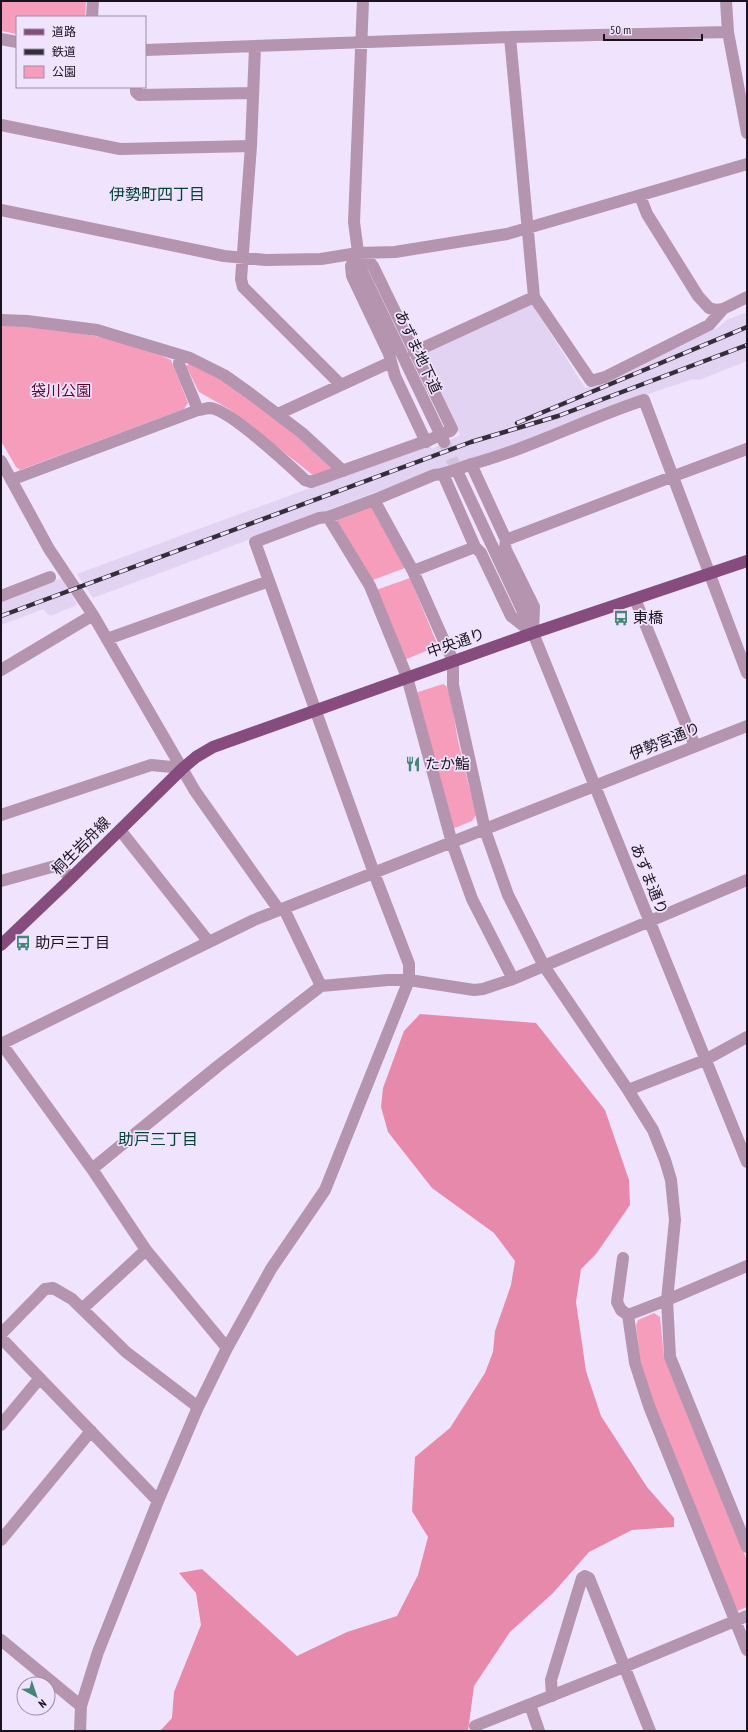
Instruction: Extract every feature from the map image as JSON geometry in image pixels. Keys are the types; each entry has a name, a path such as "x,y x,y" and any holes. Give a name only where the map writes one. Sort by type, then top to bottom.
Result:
{"main road":[{"name":"中央通り","path":"183,768 213,746 533,633 747,561"},
{"name":"桐生岩舟線","path":"1,945 183,768"}],"street":[{"path":"92,16 93,1"},
{"path":"363,1 354,222 358,253 351,266 352,276 390,358 395,376 428,441"},
{"path":"726,1 728,32 747,133"},
{"path":"146,50 510,37 728,32"},
{"path":"510,37 534,298 591,381 605,377 709,325 723,309"},
{"path":"1,39 16,42"},
{"path":"255,47 251,146 243,258 243,287 342,385"},
{"path":"136,88 136,92 139,95 253,93"},
{"path":"1,125 120,149 251,146"},
{"path":"1,210 224,256 287,261 321,259 358,253 402,251 507,234 747,164"},
{"path":"640,196 647,214 698,296 709,308 716,310 723,309 747,297"},
{"path":"11,480 198,410 211,408 220,411 266,444 304,480 311,482 428,441 450,431 452,429 419,357 414,352 373,266 368,260 358,253"},
{"name":"あずま地下道","path":"358,253 360,267 444,442"},
{"path":"414,352 534,298"},
{"path":"1,320 27,321 97,330 180,355 224,375 278,414 343,471"},
{"path":"180,355 179,364 198,410"},
{"path":"278,414 342,385 390,358"},
{"path":"80,1731 81,1706 98,1652 158,1501 198,1407 227,1348 271,1269 325,1190 409,980 409,964 314,710 255,542 374,500 434,475 443,474 471,464 490,460 608,412 644,400 674,476 709,575 747,673"},
{"path":"506,540 747,449"},
{"path":"1,461 49,549 93,615 195,791 281,909 321,986"},
{"path":"471,464 506,540 505,548 534,607 533,633"},
{"name":"あずま通り","path":"458,473 533,633 594,787 747,1162"},
{"path":"443,474 475,547 481,553 511,616 533,633"},
{"path":"374,500 413,571 453,661 453,685 485,830 508,895 544,966 628,1090 653,1130 671,1180 675,1220 667,1300 670,1357 747,1547"},
{"path":"328,517 370,586 407,677 452,843 472,899 513,979"},
{"path":"413,571 475,547"},
{"path":"1,596 50,577"},
{"path":"107,639 269,581"},
{"path":"635,599 695,746"},
{"path":"1,670 93,615"},
{"name":"伊勢宮通り","path":"1,1043 208,941 281,909 747,726"},
{"path":"1,815 151,765 183,768"},
{"path":"120,830 208,941"},
{"path":"1,881 55,866 72,877"},
{"path":"92,1169 218,1066 321,986 388,980 409,980 474,990 483,989 513,979 747,880"},
{"path":"628,1090 705,1060 747,1037"},
{"path":"1,1043 92,1169 146,1250 227,1348"},
{"path":"82,1309 146,1250"},
{"path":"624,1258 617,1302 621,1310 628,1315 635,1363 649,1406 747,1650"},
{"path":"628,1315 747,1266"},
{"path":"1,1334 45,1289 53,1288 72,1299 126,1352 198,1407"},
{"path":"1,1338 158,1501"},
{"path":"1,1425 40,1378"},
{"path":"1,1540 91,1431"},
{"path":"552,1696 551,1680 582,1578 585,1576 589,1578 650,1731"},
{"path":"474,1726 530,1705 747,1616"},
{"path":"1,1640 81,1706"},
{"path":"530,1705 540,1731"}],"shaded area":[{"path":"530,304 534,307 585,388 612,378 719,327 727,320 747,312 747,361 699,380 693,379 606,408 496,453 478,456 442,470 432,471 93,598 77,574 429,444 432,449 460,435 423,358 424,352"},
{"path":"62,578 77,605 50,616 43,609 1,625 1,602"},
{"path":"420,1014 536,1023 605,1110 629,1180 630,1205 596,1254 581,1269 576,1302 586,1371 601,1416 647,1487 674,1518 674,1527 632,1530 589,1552 553,1593 510,1632 474,1686 468,1731 160,1731 172,1718 174,1692 201,1625 196,1593 179,1573 202,1569 297,1656 347,1632 397,1616 418,1575 428,1537 412,1511 415,1457 450,1428 485,1373 493,1352 495,1331 511,1285 515,1261 494,1233 432,1188 388,1132 381,1107 383,1088 404,1031"}],"green space":[{"path":"1,1 86,1 85,16 16,16 16,34 1,31"},
{"name":"袋川公園","path":"1,325 43,328 88,335 110,339 152,352 171,360 188,403 184,409 20,470 16,467 1,441"},
{"path":"190,363 222,379 274,415 332,469 314,476 229,409 199,392 186,366"},
{"path":"367,506 372,507 405,568 370,581 336,522 338,517"},
{"path":"410,578 438,646 404,660 376,590"},
{"path":"443,684 449,688 458,741 476,815 472,821 452,829 415,693"},
{"path":"654,1313 660,1317 664,1357 747,1560 747,1607 737,1611 647,1387 640,1359 636,1325 638,1320"}],"tunnel":[{"path":"444,442 458,473"}],"railway":[{"path":"517,423 747,327"},
{"path":"1,616 471,442 558,416 747,345"}],"place":[{"name":"東橋","path":"621,618"},
{"name":"たか鮨","path":"413,764"},
{"name":"助戸三丁目","path":"23,943"}],"district":[{"name":"伊勢町四丁目","path":"157,194"},
{"name":"助戸三丁目","path":"158,1139"}]}
